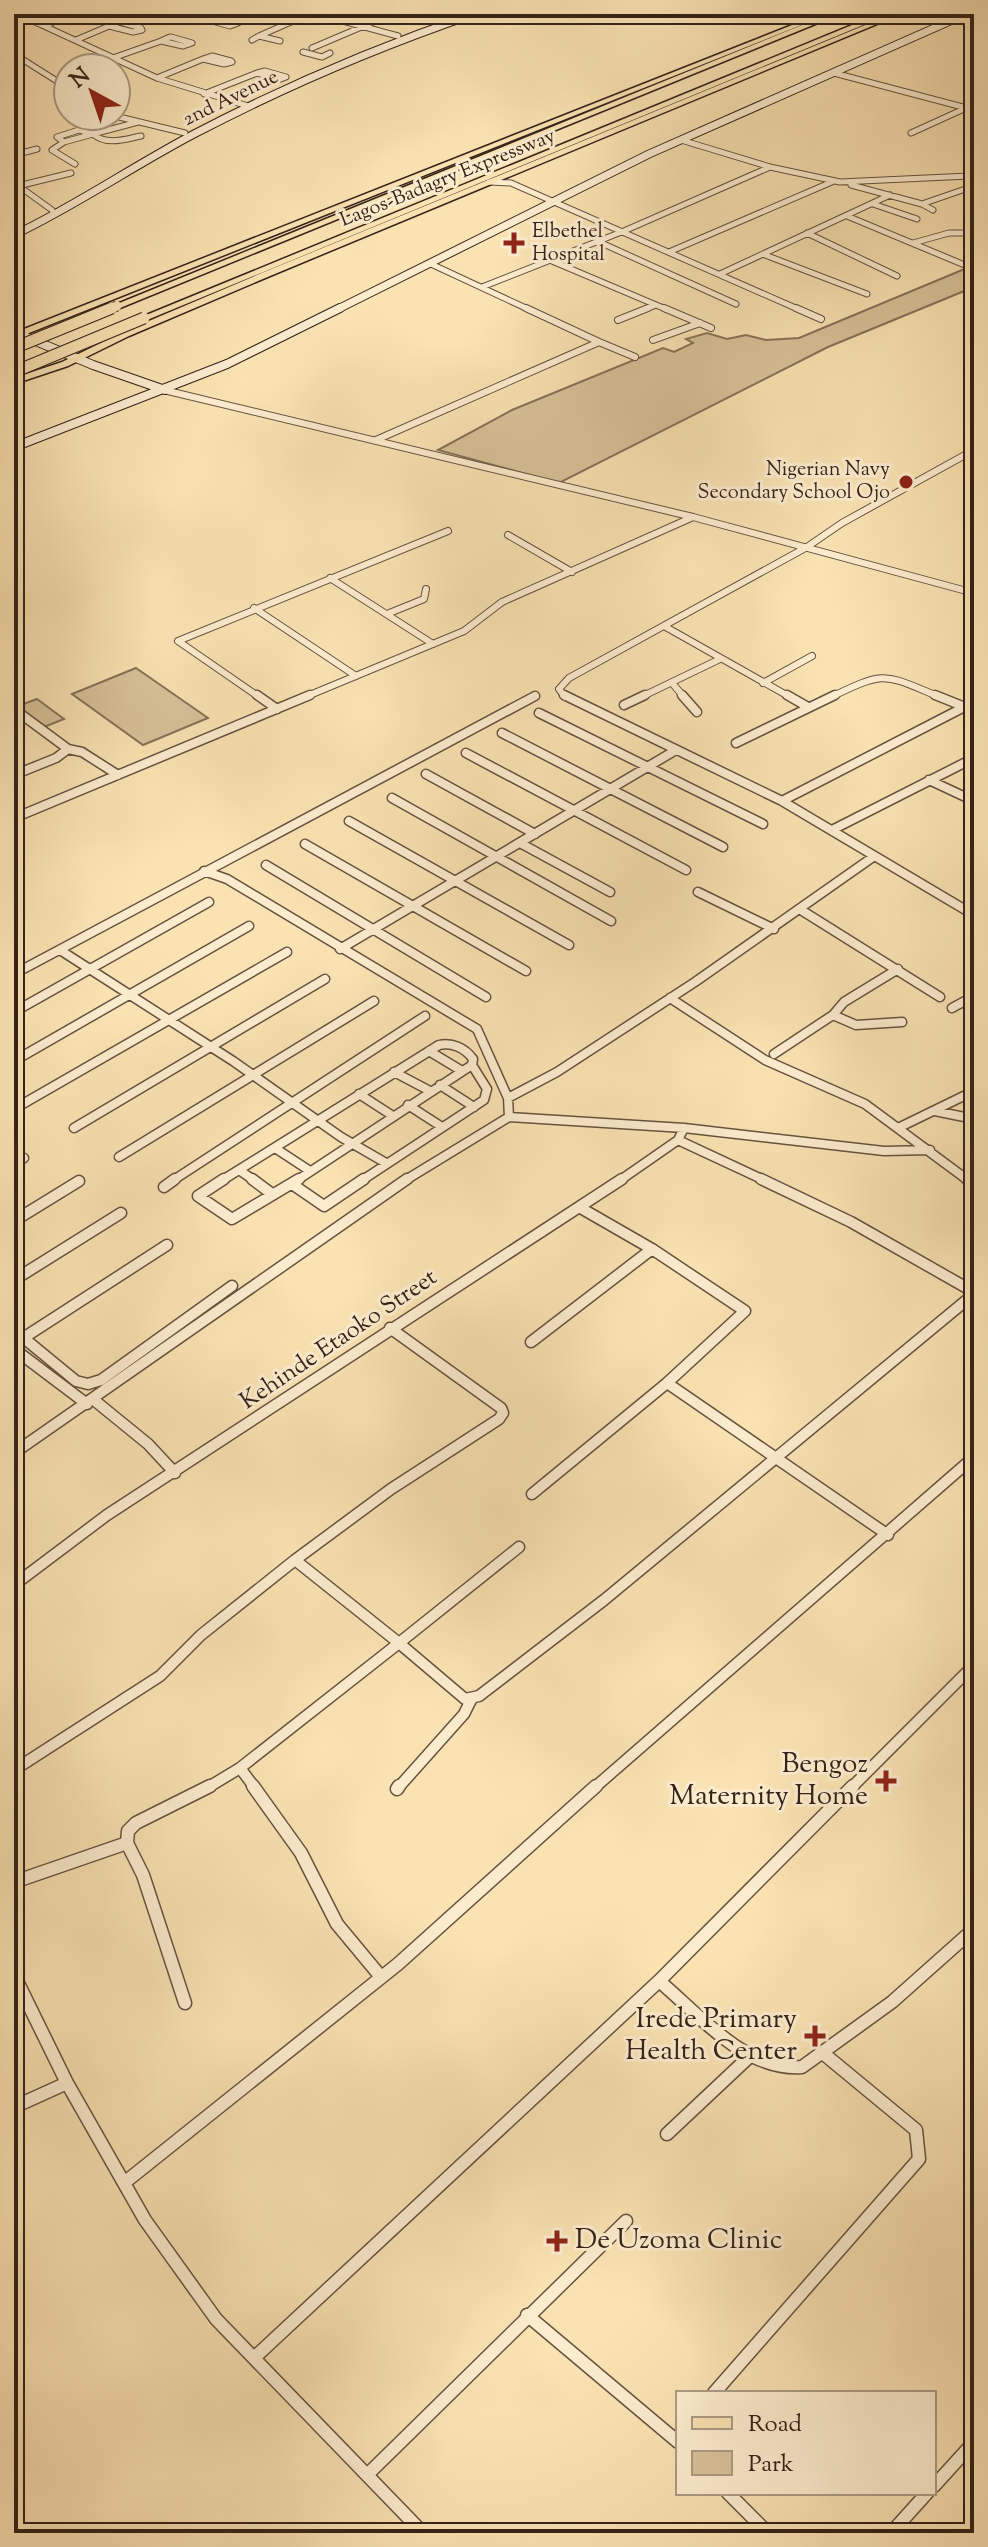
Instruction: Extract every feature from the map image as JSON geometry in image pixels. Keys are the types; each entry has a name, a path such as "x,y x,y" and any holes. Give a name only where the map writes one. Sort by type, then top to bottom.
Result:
{"highway":[{"name":"Lagos-Badagry Expressway","path":"14,348 836,14"},
{"name":"Lagos-Badagry Expressway","path":"14,372 886,14"}],"main road":[{"name":"2nd Avenue","path":"14,228 52,210 185,133 398,36 459,14"},
{"name":"2nd Avenue","path":"14,235 63,212 245,106 405,38 474,14"},
{"name":"Lagos-Badagry Expressway","path":"17,330 88,309 826,14"},
{"name":"Lagos-Badagry Expressway","path":"14,381 88,354 126,334 489,182 508,180 898,14"},
{"path":"14,448 166,391 288,339 611,173 966,14"},
{"path":"17,330 47,322"},
{"path":"17,330 88,354 114,371"},
{"path":"17,330 93,365 166,391"},
{"path":"101,347 104,362"},
{"path":"58,366 93,365"}],"street":[{"path":"18,14 101,52"},
{"path":"46,26 67,14"},
{"path":"218,17 239,24 230,26 211,21 218,17 226,14"},
{"path":"259,36 280,42 271,45 251,39 309,14"},
{"path":"317,14 398,36"},
{"path":"312,48 330,54 322,57 303,52 312,48 392,14"},
{"path":"76,40 109,26 120,22 142,30 133,32 109,26"},
{"path":"130,52 171,37 192,43 182,46 161,41"},
{"path":"14,54 52,78"},
{"path":"157,78 203,59 212,56 232,62 225,64 203,59"},
{"path":"14,67 29,64"},
{"path":"132,67 157,78 245,106"},
{"path":"203,94 257,73 265,71 286,77 278,80 257,73"},
{"path":"834,73 974,110"},
{"path":"911,133 966,108"},
{"path":"132,120 185,133"},
{"path":"75,164 52,150 64,142 138,122"},
{"path":"94,134 99,139 109,141 141,136"},
{"path":"681,140 770,167 890,195 933,210"},
{"path":"14,155 37,149"},
{"path":"482,287 624,231 770,167"},
{"path":"15,185 71,173"},
{"path":"669,252 837,181 969,176"},
{"path":"508,180 821,319"},
{"path":"15,185 52,210"},
{"path":"922,204 974,186"},
{"path":"720,274 890,195"},
{"path":"873,204 917,219"},
{"path":"847,216 967,266"},
{"path":"807,233 897,276"},
{"path":"913,243 949,233 974,233"},
{"path":"597,241 736,304"},
{"path":"765,255 867,294"},
{"path":"552,261 711,328"},
{"path":"432,264 635,357"},
{"path":"618,320 656,305"},
{"path":"653,340 700,323"},
{"path":"375,441 599,342"},
{"path":"166,391 693,517 974,593"},
{"path":"974,450 842,523 807,547 569,678 559,689 566,698 782,801 974,915"},
{"path":"14,818 474,626 502,602 693,517"},
{"path":"277,709 178,641 448,531"},
{"path":"508,535 572,572"},
{"path":"330,578 433,644"},
{"path":"387,614 424,599 426,589"},
{"path":"254,608 356,676"},
{"path":"664,626 808,707"},
{"path":"763,683 812,656"},
{"path":"624,705 720,659"},
{"path":"736,743 870,678 888,676 965,707"},
{"path":"672,683 697,712"},
{"path":"14,974 535,696"},
{"path":"782,801 974,702"},
{"path":"15,712 68,749 82,752 118,775"},
{"path":"539,713 763,824"},
{"path":"502,733 723,847"},
{"path":"14,775 56,758 68,749"},
{"path":"340,949 676,750"},
{"path":"466,753 686,870"},
{"path":"832,830 974,758"},
{"path":"426,774 535,834"},
{"path":"929,780 974,801"},
{"path":"392,798 611,921"},
{"path":"349,821 569,945"},
{"path":"520,843 610,892"},
{"path":"305,844 526,971"},
{"path":"508,1098 670,998 774,929 873,857"},
{"path":"266,865 486,997"},
{"path":"204,871 227,879 477,1029 508,1098 509,1117"},
{"path":"698,892 774,929"},
{"path":"14,1012 209,902"},
{"path":"801,910 940,997"},
{"path":"14,1061 249,926"},
{"path":"60,950 126,996 210,1045 351,1145 386,1163"},
{"path":"14,1109 287,952"},
{"path":"774,1054 833,1015 844,1002 898,969"},
{"path":"74,1128 325,979"},
{"path":"952,1008 974,996"},
{"path":"670,998 765,1060 848,1095 930,1150 974,1185"},
{"path":"119,1157 374,1001"},
{"path":"833,1015 854,1024 902,1022"},
{"path":"164,1187 425,1016"},
{"path":"292,1184 324,1206 484,1100 487,1089 468,1052 457,1045 439,1045 198,1196 232,1219 292,1184 472,1065"},
{"path":"429,1051 462,1071"},
{"path":"394,1072 430,1091"},
{"path":"440,1085 474,1107"},
{"path":"898,1128 974,1091"},
{"path":"359,1094 393,1116"},
{"path":"408,1105 442,1127"},
{"path":"935,1111 974,1119"},
{"path":"14,1453 416,1173 509,1117 684,1128 884,1151 930,1150"},
{"name":"Kehinde Etaoko Street","path":"14,1585 107,1515 678,1140 684,1128"},
{"path":"397,1789 464,1714 471,1700 593,1609 974,1293 851,1222 678,1140"},
{"path":"275,1148 310,1171"},
{"path":"14,1164 24,1158"},
{"path":"239,1170 272,1194"},
{"path":"14,1221 79,1181"},
{"path":"532,1494 667,1383 745,1311 652,1249 579,1207"},
{"path":"14,1280 121,1213"},
{"path":"17,1343 167,1245"},
{"path":"531,1342 652,1249"},
{"path":"17,1343 76,1381 88,1384 101,1380 232,1286"},
{"path":"14,1770 160,1676 207,1629 295,1560 391,1489 499,1419 503,1413 501,1408 390,1328"},
{"path":"14,1330 17,1343 148,1444 175,1473"},
{"path":"667,1383 888,1535"},
{"path":"124,2183 381,1977 490,1884 640,1747 888,1535 974,1457"},
{"path":"185,2003 143,1875 127,1843 128,1831 136,1823 191,1798 240,1768 519,1547"},
{"path":"295,1560 399,1643 459,1696 471,1700"},
{"path":"255,2357 659,1981 974,1665"},
{"path":"240,1768 301,1853 337,1924 381,1977"},
{"path":"14,1882 127,1843"},
{"path":"659,1981 749,2057 788,2068 802,2067 892,2002 974,1931"},
{"path":"14,1975 67,2083 145,2220 216,2319 423,2533"},
{"path":"716,2391 919,2159 916,2130 824,2054"},
{"path":"667,2134 749,2057"},
{"path":"14,2107 67,2083"},
{"path":"367,2475 626,2221"},
{"path":"527,2315 676,2438"},
{"path":"936,2484 971,2450"},
{"path":"730,2495 768,2533"},
{"path":"891,2533 925,2495"},
{"path":"14,2519 15,2533"}],"green space":[{"path":"974,265 974,287 828,347 559,483 438,450 512,410 663,348 674,352 693,343 686,339 707,333 727,339 746,335 766,340 799,338"},
{"path":"136,668 208,718 143,745 72,694"},
{"path":"37,699 64,719 44,727 18,706"}],"place":[{"name":"Elbethel Hospital","path":"514,243"},
{"name":"Nigerian Navy Secondary School Ojo","path":"906,482"},
{"name":"Bengoz Maternity Home","path":"886,1781"},
{"name":"Irede Primary Health Center","path":"815,2036"},
{"name":"De Uzoma Clinic","path":"557,2241"}]}
